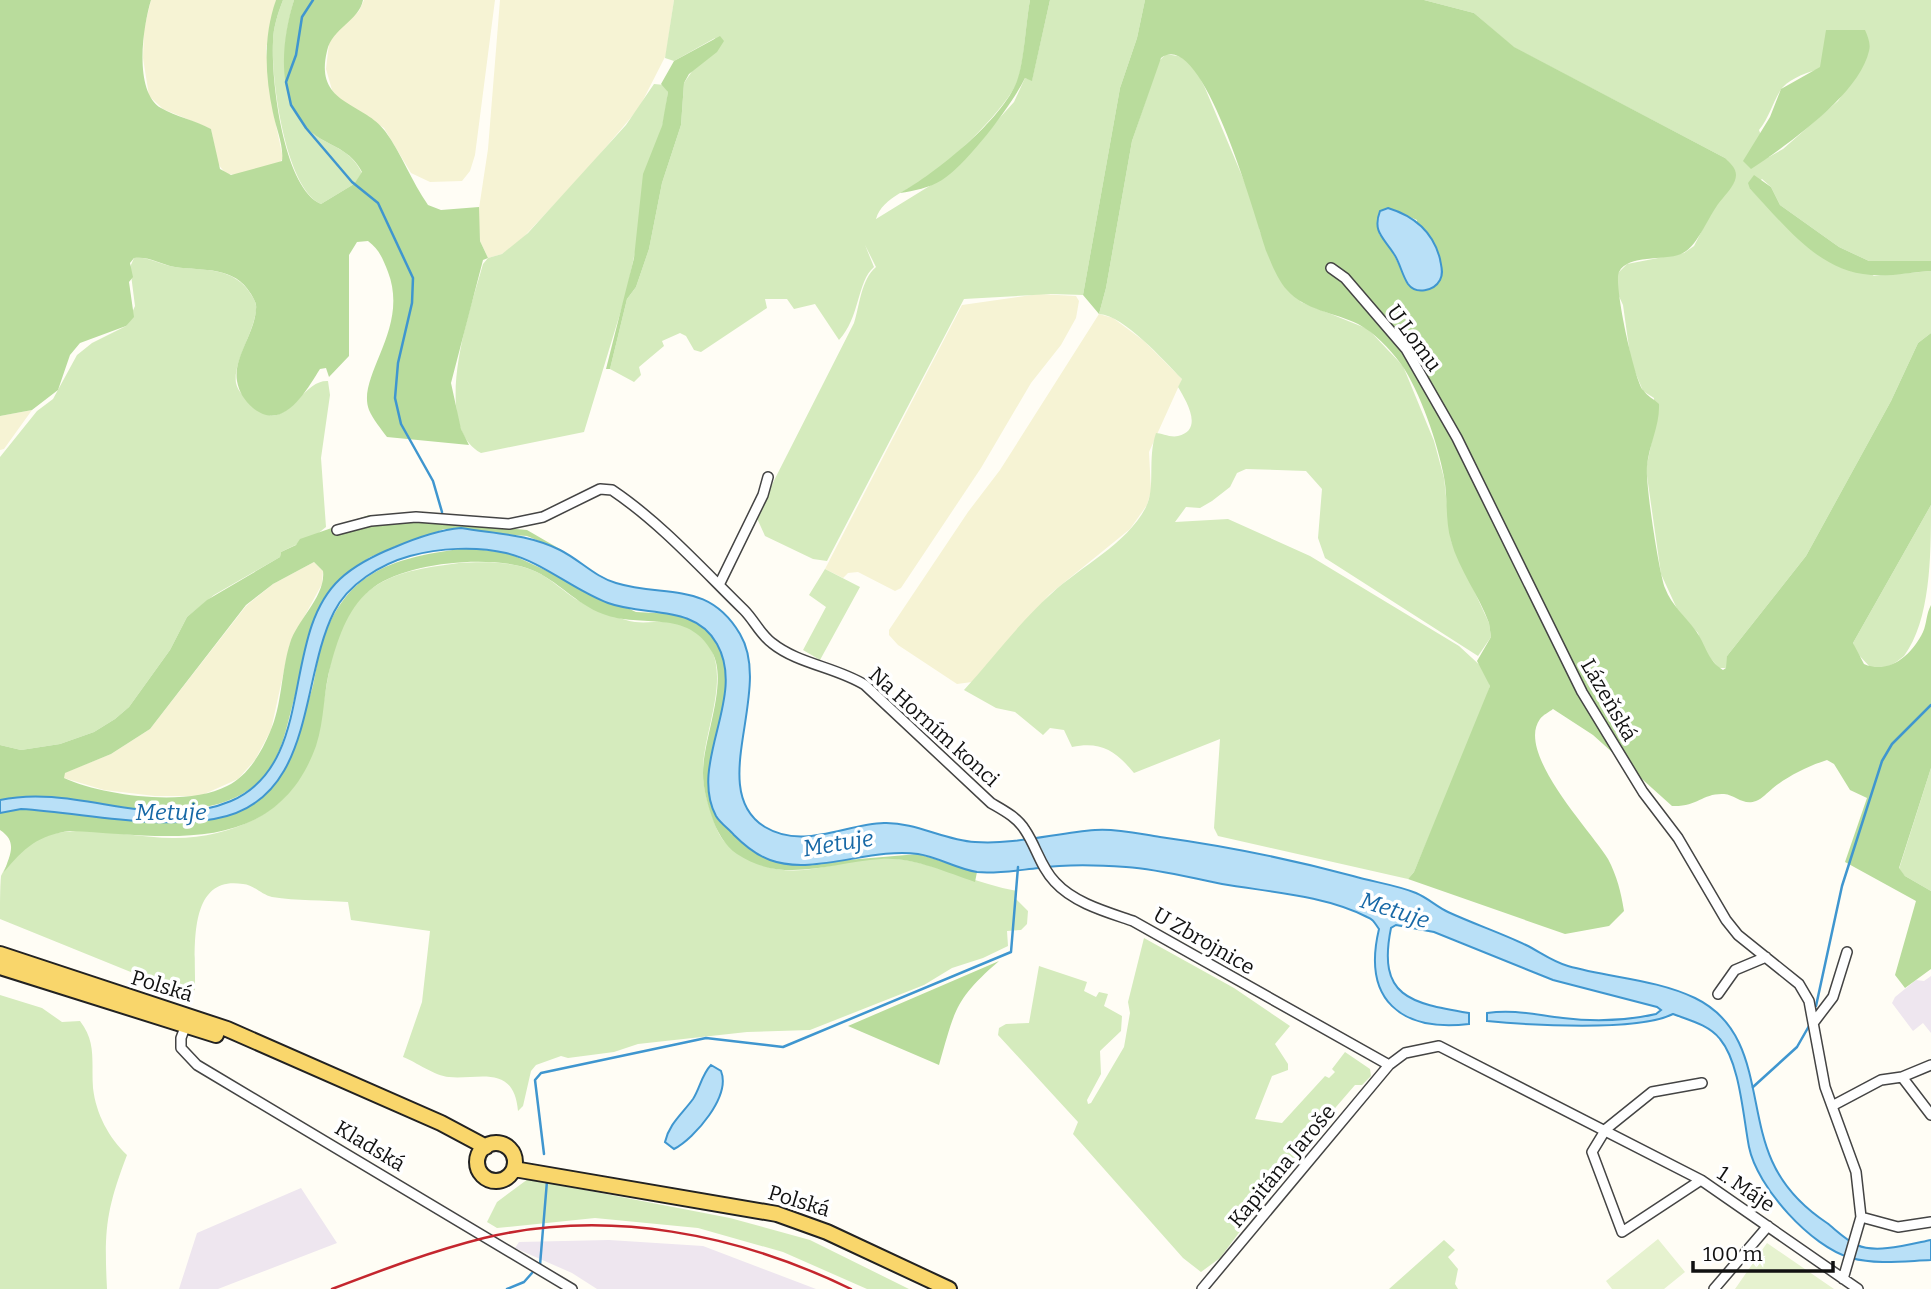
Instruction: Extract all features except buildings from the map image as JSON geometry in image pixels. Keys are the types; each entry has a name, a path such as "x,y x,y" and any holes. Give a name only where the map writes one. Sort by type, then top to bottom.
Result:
{"main road":[{"name":"Polská","path":"0,954 309,1067 441,1122 482,1150"},
{"name":"Polská","path":"0,967 187,1021"},
{"path":"501,1144 514,1162 504,1179 490,1180 478,1167 482,1150 501,1144"},
{"name":"Polská","path":"514,1162 625,1186 724,1203 801,1221 879,1254 949,1289"}],"street":[{"name":"U Lomu","path":"1331,268 1345,278 1406,349 1457,438"},
{"name":"Lázeňská","path":"1457,438 1582,692 1643,792 1678,838 1726,920 1738,935 1798,984 1809,1002 1825,1087 1856,1172 1861,1217 1843,1279"},
{"path":"719,585 763,495 768,477"},
{"name":"Na Horním konci","path":"337,530 371,521 404,518 509,524 543,516 600,489 612,490 682,548 769,641 780,649 849,675 865,685 991,803 1014,817 1025,828"},
{"name":"U Zbrojnice","path":"1025,828 1048,875 1060,888 1088,905 1133,921 1389,1065"},
{"path":"1814,1022 1833,997 1847,952"},
{"path":"1718,994 1735,970 1766,957"},
{"name":"Kladská","path":"187,1021 181,1048 197,1065 572,1289"},
{"name":"1. Máje","path":"1389,1065 1405,1053 1439,1046 1606,1129 1701,1180 1858,1289"},
{"name":"Kapitána Jaroše","path":"1202,1289 1389,1065"},
{"path":"1832,1106 1881,1080 1902,1077 1931,1065"},
{"path":"1902,1077 1931,1115"},
{"path":"1701,1180 1622,1232 1592,1152 1606,1129 1652,1092 1702,1083"},
{"path":"1861,1217 1898,1227 1931,1222"},
{"path":"1714,1289 1768,1226"}],"shaded area":[{"path":"151,0 276,0 266,49 273,111 283,158 279,164 238,175 226,174 218,164 211,129 163,109 149,96 143,58 144,29"},
{"path":"364,0 495,0 475,155 470,171 462,181 430,182 411,173 384,128 340,101 332,90 326,69 329,43 334,33 359,11"},
{"path":"500,0 674,0 666,55 639,108 584,173 516,245 502,254 488,258 480,241 478,215 488,149"},
{"path":"1039,294 1076,296 1079,301 1076,318 1061,345 1031,383 981,468 901,588 895,591 858,572 848,573 843,578 825,569 962,305"},
{"path":"1099,314 1113,318 1144,341 1182,379 1149,452 1151,491 1147,505 1130,529 1050,594 972,682 957,684 898,645 889,635 889,630 968,512 1000,470"},
{"path":"32,410 4,449 0,450 0,416"},
{"path":"314,562 323,571 322,584 290,643 271,730 255,760 238,779 200,796 155,796 104,790 64,778 64,773 111,754 150,729 246,606 273,584"},
{"path":"1931,976 1931,1033 1923,1023 1913,1031 1892,1003 1895,997 1916,980 1924,981"},
{"path":"301,1188 337,1243 218,1289 179,1289 197,1233"},
{"path":"609,1240 703,1246 816,1289 597,1289 572,1273 515,1248 519,1242"}],"green space":[{"path":"0,0 151,0 142,57 146,88 152,100 161,108 211,129 220,169 231,175 282,161 281,143 270,99 267,42 276,0 283,0 273,42 277,105 297,177 308,194 321,204 354,184 362,172 349,156 306,127 295,112 288,95 285,76 284,56 289,18 294,0 363,0 356,14 330,43 325,69 327,82 342,100 364,113 385,131 428,205 441,210 479,207 480,241 488,258 483,260 451,383 461,429 469,445 387,437 369,410 367,397 370,382 388,332 393,293 382,259 368,241 357,242 349,255 349,356 329,377 326,368 320,369 301,398 284,412 274,416 253,408 242,396 238,385 238,363 255,318 256,307 244,285 227,274 134,258 130,263 133,277 129,282 134,317 126,326 80,343 70,355 58,390 32,410 0,416"},
{"path":"283,0 294,0 286,37 285,76 296,112 306,127 349,156 362,173 354,184 321,204 309,194 298,177 289,155 278,105 273,37"},
{"path":"674,0 1030,0 1018,80 1003,104 965,145 930,176 885,204 876,219 949,174 1014,102 1025,78 1032,80 1050,0 1145,0 1137,38 1120,88 1083,295 964,299 827,561 813,559 765,536 756,516 854,323 864,285 876,267 865,245 874,267 864,281 851,321 839,340 815,304 794,309 787,299 765,299 767,308 701,352 694,350 686,336 680,333 662,341 664,346 639,367 641,375 634,382 610,369 627,299 636,287 649,249 662,183 681,125 684,83 715,38 674,61 665,58"},
{"path":"1030,0 1050,0 1032,81 1025,78 988,133 952,172 932,185 900,193 931,173 966,144 998,112 1009,96 1019,73"},
{"path":"1145,0 1424,0 1474,13 1514,47 1725,158 1731,164 1736,178 1689,249 1676,256 1631,262 1619,272 1618,279 1625,331 1639,382 1645,392 1659,404 1647,475 1662,579 1671,600 1696,631 1713,662 1723,670 1726,668 1727,656 1806,556 1891,401 1918,343 1931,333 1931,505 1853,643 1864,664 1873,667 1891,665 1913,648 1924,629 1931,605 1931,768 1899,868 1905,876 1931,891 1931,969 1905,988 1895,975 1916,901 1845,862 1867,798 1850,790 1834,764 1827,760 1806,768 1785,779 1756,801 1747,802 1717,794 1681,806 1672,806 1593,735 1553,709 1540,719 1535,734 1538,751 1559,792 1608,859 1618,884 1624,911 1609,926 1565,934 1408,879 1414,872 1490,686 1477,661 1491,637 1489,623 1451,541 1444,477 1433,434 1408,375 1381,341 1358,324 1302,302 1281,282 1267,253 1240,171 1211,98 1194,71 1177,56 1161,58 1132,141 1099,314 1083,295 1120,88 1137,38","holes":["1388,208 1417,220 1408,284 1392,251 1379,234"]},
{"path":"1424,0 1931,0 1931,261 1869,261 1839,247 1780,205 1771,187 1762,179 1750,189 1777,216 1874,276 1931,271 1931,333 1918,343 1891,401 1806,556 1727,656 1727,668 1719,668 1704,651 1698,633 1678,611 1661,574 1646,469 1654,431 1654,398 1643,391 1631,362 1623,305 1616,290 1617,274 1627,264 1684,253 1694,246 1714,207 1734,182 1725,158 1513,47 1474,13","holes":["1865,61 1838,101 1783,149 1769,157 1759,130 1786,84 1819,69"]},
{"path":"1826,30 1865,30 1870,48 1863,68 1820,118 1751,169 1743,161 1770,117 1781,89 1820,67"},
{"path":"720,36 724,41 717,52 689,74 684,83 681,125 662,183 649,249 636,287 627,299 610,369 606,369 634,258 643,174 662,126 668,92 661,84 674,61"},
{"path":"1166,54 1183,57 1195,68 1256,209 1260,232 1301,302 1368,329 1403,366 1434,441 1444,478 1451,541 1489,623 1491,637 1478,656 1325,558 1318,538 1322,489 1306,471 1246,469 1237,473 1230,487 1212,501 1200,508 1186,507 1175,522 1228,519 1310,556 1459,646 1484,669 1490,686 1481,714 1414,872 1408,879 1218,836 1214,828 1220,739 1134,773 1121,759 1107,750 1091,745 1072,747 1064,730 1050,728 1043,735 1015,712 996,708 964,690 1039,605 1116,543 1138,520 1149,499 1156,433 1175,436 1186,433 1190,428 1191,414 1178,387 1182,379 1132,330 1099,314 1132,141 1159,61"},
{"path":"654,84 665,85 668,92 665,113 626,294 584,432 481,453 466,438 458,417 456,392 463,335 483,264 488,258 502,254 528,233 626,125"},
{"path":"1754,175 1771,187 1780,205 1839,247 1869,261 1931,261 1931,271 1871,275 1834,265 1803,244 1750,189 1748,183"},
{"path":"134,258 145,258 175,267 218,272 237,279 245,286 256,309 237,367 236,383 245,398 271,416 287,410 313,386 328,381 330,395 321,458 326,527 214,595 187,617 170,650 129,707 115,719 94,732 60,744 21,750 0,745 0,457 37,411 53,399 77,355 92,343 126,326 135,306 130,267"},
{"path":"1931,505 1928,585 1920,624 1904,656 1888,666 1870,667 1856,652 1853,643"},
{"path":"369,515 527,530 565,552 527,536 444,529 370,557 340,579 325,597 283,741 272,765 252,788 224,802 191,809 154,811 16,797 0,800 0,745 21,750 60,744 94,732 115,719 129,707 170,650 187,617 207,600 280,557 281,552 296,545 300,539","holes":["314,562 323,571 323,580 316,599 290,643 277,711 270,732 258,756 235,782 210,792 190,796 146,797 101,790 64,778 65,773 111,754 150,729 246,605 273,584"]},
{"path":"467,548 508,553 636,612 675,614 698,621 716,641 725,661 727,686 720,719 711,800 812,863 918,854 977,872 975,882 905,860 881,859 790,870 754,863 737,854 719,832 705,790 704,759 718,679 712,652 702,638 677,625 603,614 541,574 496,562 429,566 389,578 365,594 346,621 334,653 316,746 297,783 273,808 245,824 212,833 178,836 70,831 59,833 32,844 4,872 11,844 0,830 0,813 21,809 172,822 269,790 306,708 320,650 332,619 345,599 360,583 377,571 396,563 418,556"},
{"path":"459,563 496,563 523,567 547,578 582,602 612,615 635,622 678,623 692,628 707,641 714,657 717,675 703,771 705,792 722,838 751,861 773,869 795,871 881,858 919,863 1017,891 1016,899 1028,911 1027,924 1021,930 1007,931 1008,946 952,968 924,985 810,1030 747,1032 638,1044 614,1052 568,1058 561,1056 536,1065 531,1071 523,1106 518,1111 510,1086 502,1080 483,1076 444,1076 403,1057 422,1002 430,931 351,920 348,902 272,897 247,885 224,884 211,891 203,904 195,938 195,990 185,994 0,919 1,876 16,854 34,841 55,833 79,831 175,838 207,835 238,827 257,818 287,795 306,766 317,734 339,635 353,607 386,580 416,570"},
{"path":"825,569 860,587 820,660 803,650 826,607 809,595"},
{"path":"1931,768 1931,891 1905,876 1899,869"},
{"path":"1144,938 1234,988 1290,1026 1275,1044 1288,1064 1288,1070 1272,1076 1255,1119 1282,1123 1325,1076 1329,1078 1335,1072 1332,1069 1345,1052 1370,1069 1371,1076 1362,1085 1355,1085 1317,1129 1220,1258 1201,1272 1183,1258 1073,1134 1078,1122 998,1035 999,1028 1006,1024 1029,1023 1039,966 1087,982 1084,991 1096,997 1099,992 1108,994 1104,1006 1122,1016 1121,1031 1100,1051 1101,1074 1087,1100 1088,1104 1091,1103 1124,1047 1130,1013 1128,1002"},
{"path":"999,961 973,986 958,1007 939,1065 848,1026"},
{"path":"0,995 42,1008 62,1022 80,1021 89,1037 97,1107 109,1133 127,1155 108,1220 107,1289 0,1289"},
{"path":"528,1179 730,1218 810,1240 909,1289 867,1289 783,1252 698,1228 595,1218 497,1228 487,1222 497,1202"},
{"path":"1658,1239 1685,1272 1664,1289 1612,1289 1606,1281"},
{"path":"1444,1240 1455,1250 1448,1257 1458,1269 1455,1284 1458,1289 1389,1289"},
{"path":"1767,1243 1834,1289 1735,1289"}],"water":[{"path":"1388,208 1414,220 1433,240 1442,272 1434,287 1416,290 1408,284 1396,258 1378,230 1380,211"},
{"name":"Metuje","path":"461,528 512,535 548,545 608,580 700,598 714,605 727,617 740,634 748,657 750,683 740,765 741,789 748,810 765,827 779,833 809,836 869,824 896,823 975,842 1020,840 1095,830 1120,831 1257,853 1409,890 1448,912 1517,941 1562,964 1664,987 1695,998 1716,1012 1731,1029 1742,1049 1764,1140 1777,1171 1795,1196 1845,1238 1865,1248 1894,1247 1931,1240 1931,1260 1881,1262 1851,1258 1835,1252 1803,1229 1774,1197 1754,1163 1732,1062 1720,1039 1705,1027 1673,1014 1657,1020 1610,1025 1487,1021 1487,1013 1506,1012 1586,1020 1621,1019 1656,1014 1661,1010 1657,1007 1553,980 1434,932 1396,925 1391,928 1388,951 1389,969 1394,983 1403,993 1415,1000 1469,1013 1469,1024 1424,1023 1406,1016 1392,1006 1382,992 1376,975 1375,954 1379,929 1374,922 1350,910 1314,899 1126,867 1071,865 985,872 918,854 882,854 805,865 787,864 765,858 746,846 720,821 709,796 712,752 726,686 724,664 717,644 708,631 683,617 608,603 533,563 506,553 482,549 433,551 388,564 357,584 340,602 323,640 299,735 288,764 271,789 247,808 214,819 190,822 142,821 21,809 0,813 0,800 29,796 58,797 174,812 203,809 231,801 258,783 276,758 288,729 309,632 321,603 340,579 359,564 388,550 427,535"},
{"path":"711,1065 721,1071 723,1081 716,1104 692,1136 674,1149 665,1142 667,1136 693,1099"}],"waterway":[{"path":"313,0 302,17 296,55 286,82 291,105 306,128 352,182 378,203 413,278 412,303 398,363 395,398 401,424 433,481 442,512"},
{"path":"1816,1006 1842,886 1882,761 1892,744 1931,705"},
{"path":"544,1154 535,1080 541,1073 706,1038 783,1047 1011,952 1018,867"},
{"path":"1753,1087 1797,1047 1809,1026"},
{"path":"540,1265 547,1181"},
{"path":"507,1289 524,1282 532,1273"}],"railway":[{"path":"332,1289 426,1255 484,1238 531,1229 578,1226 625,1226 718,1241 808,1270 851,1289"}]}
